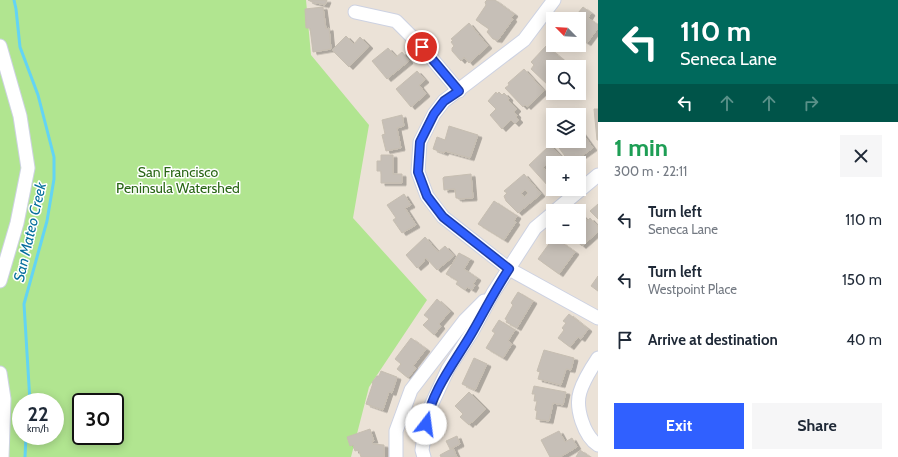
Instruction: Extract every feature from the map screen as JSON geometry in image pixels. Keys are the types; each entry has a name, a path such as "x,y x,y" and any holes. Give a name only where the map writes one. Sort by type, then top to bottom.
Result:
{"street":[{"path":"554,0 524,40 444,101 434,114 420,142 418,172 427,196 443,217 509,269 598,318"},
{"path":"355,12 396,21 422,47 459,91"},
{"path":"0,46 20,116 28,168 17,223 0,281"},
{"path":"564,204 598,175"},
{"path":"424,457 422,450 428,412 448,369 472,332 493,292 535,228 546,219"},
{"path":"396,457 396,431 411,390 465,320 493,292"},
{"path":"598,358 580,392 579,410 583,425 594,443 598,446"},
{"path":"0,373 4,399 2,457"}],"green space":[{"name":"San Francisco Peninsula Watershed","path":"0,0 306,0 311,55 369,125 353,218 427,300 369,387 351,457 0,457"}],"building":[{"path":"308,0 327,0 325,5"},
{"path":"487,0 495,0 514,14 511,18 513,19 498,40 493,39 487,32 489,29 476,20 486,5 485,2"},
{"path":"323,7 326,29 329,28 331,49 313,52 310,28 306,28 305,9"},
{"path":"583,7 591,13 588,18 598,25 598,28 587,43 586,12 579,12"},
{"path":"469,23 488,46 469,63 464,57 461,61 452,51 454,46 451,42 453,40 451,39"},
{"path":"346,36 354,44 360,37 369,46 349,67 332,50"},
{"path":"546,46 546,52 553,52 563,60 546,60 546,83 531,69 534,65 531,62"},
{"path":"388,48 396,57 402,52 409,61 387,79 372,61"},
{"path":"524,69 544,91 527,107 525,105 523,107 505,88 509,85 508,83"},
{"path":"417,71 425,80 419,85 426,94 411,107 396,89"},
{"path":"496,92 497,94 499,92 502,95 504,93 509,98 508,100 517,109 514,112 519,120 515,124 511,120 502,129 490,115 496,109 488,101"},
{"path":"594,109 598,109 598,140 597,140"},
{"path":"402,115 404,126 397,128 401,148 386,151 382,135 385,134 382,120"},
{"path":"449,126 478,135 470,158 445,151 444,153 433,149 437,137 445,140"},
{"path":"586,138 593,148 582,156 565,156 559,148 586,148"},
{"path":"547,148 553,148 560,156 546,156 546,165 543,168 546,170 546,184 529,165"},
{"path":"381,155 393,155 393,174 402,174 402,183 381,183 381,171 377,171 377,161 381,161"},
{"path":"471,174 473,198 458,199 456,198 455,189 444,190 444,177"},
{"path":"524,174 541,194 518,213 506,201 504,196 507,193 504,191","holes":["525,190 528,193 524,197 521,193"]},
{"path":"404,194 411,205 405,208 416,225 402,233 393,220 396,218 387,205"},
{"path":"494,201 517,216 514,221 516,222 504,240 478,224"},
{"path":"598,204 598,219 590,211"},
{"path":"590,218 598,227 598,232 586,242 586,220 587,221"},
{"path":"425,237 438,252 445,246 454,256 437,270 426,258 424,260 425,261 417,268 406,255"},
{"path":"549,244 564,244 575,252 559,274 538,259"},
{"path":"459,253 470,259 464,269 477,278 473,284 475,285 472,290 467,287 465,290 456,284 458,281 446,274"},
{"path":"598,276 598,291 591,286"},
{"path":"518,292 533,301 517,328 506,322 507,320 505,319 513,305 511,303"},
{"path":"437,299 450,311 439,324 441,326 434,335 423,325 429,319 424,315"},
{"path":"569,314 588,329 581,339 578,337 570,347 558,338 564,330 562,328 566,323 563,321"},
{"path":"499,320 515,330 508,341 512,344 503,358 486,348 495,333 492,331"},
{"path":"411,338 426,349 413,366 416,368 408,378 397,369 401,364 395,359"},
{"path":"544,350 574,358 571,370 566,369 561,385 538,379 540,372 537,371"},
{"path":"474,358 487,364 475,390 462,384"},
{"path":"381,371 397,377 392,393 389,392 383,410 366,404 372,383 377,376 379,376"},
{"path":"534,386 566,392 563,405 553,403 549,421 536,419 537,411 535,410 537,401 534,401 535,394 532,394"},
{"path":"469,392 486,409 469,425 460,417 463,414 455,406"},
{"path":"370,429 374,441 372,441 373,444 384,445 384,457 361,457 359,450 355,451 353,445 350,446 347,437"},
{"path":"559,431 565,442 572,438 577,447 560,457 550,457 541,440"},
{"path":"457,436 460,444 450,449 446,441"},
{"path":"453,448 457,457 441,457 440,455"},
{"path":"580,450 590,457 576,457"}],"waterway":[{"name":"San Mateo Creek","path":"14,0 20,47 38,95 54,157 54,179 47,221 24,304 29,393"},
{"name":"San Mateo Creek","path":"25,457 26,445"}],"route":[{"path":"422,47 459,91 444,101 434,114 420,142 418,172 427,196 443,217 509,269 493,292 472,332 448,369 428,412 426,424"}]}
